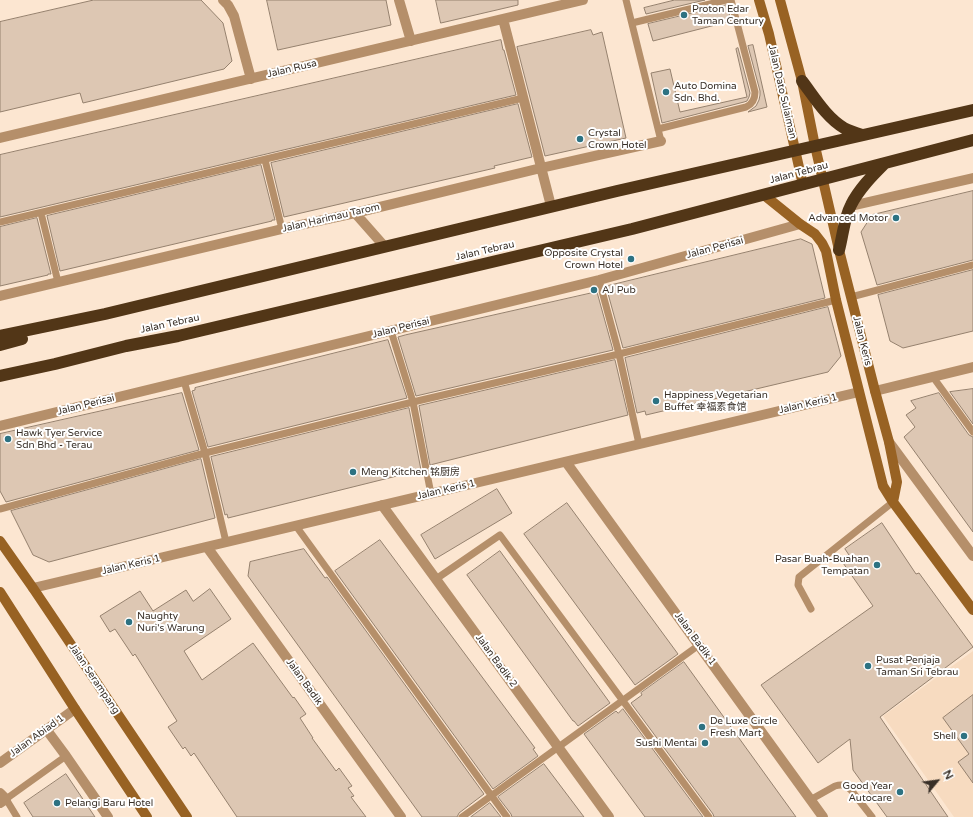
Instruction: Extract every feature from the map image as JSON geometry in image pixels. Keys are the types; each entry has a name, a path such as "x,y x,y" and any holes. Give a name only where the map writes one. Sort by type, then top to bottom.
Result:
{"highway":[{"path":"802,81 833,120 846,129 862,135"},
{"path":"0,336 105,314 550,206 973,110"},
{"name":"Jalan Tebrau","path":"0,376 126,346 178,336 632,229 973,140"},
{"path":"839,250 851,206 859,192 884,164"},
{"path":"0,345 105,314"}],"street":[{"path":"223,0 228,5 234,16 251,79"},
{"path":"399,0 412,41"},
{"name":"Jalan Rusa","path":"0,138 412,41 571,1 583,0"},
{"name":"Jalan Dato Sulaiman","path":"759,0 769,34 803,184"},
{"name":"Jalan Dato Sulaiman","path":"780,0 802,81 823,179"},
{"path":"503,19 550,206"},
{"name":"Jalan Harimau Tarom","path":"0,296 541,168 662,141"},
{"path":"851,206 973,178"},
{"name":"Jalan Keris","path":"823,179 839,250 889,442 897,482 893,502"},
{"name":"Jalan Keris","path":"764,195 815,234 822,242 826,251 836,300 882,486 973,610"},
{"path":"355,213 385,247"},
{"name":"Jalan Perisai","path":"0,426 598,280 800,224"},
{"path":"875,391 973,367"},
{"name":"Jalan Keris 1","path":"33,588 859,392"},
{"path":"889,442 973,556"},
{"name":"Jalan Badik 1","path":"566,462 823,817"},
{"name":"Jalan Badik 2","path":"382,505 610,817"},
{"name":"Jalan Serampang","path":"0,541 187,817"},
{"name":"Jalan Badik","path":"207,547 401,817"},
{"path":"0,592 75,709 147,817"},
{"name":"Jalan Abiad 1","path":"0,763 75,709"},
{"path":"46,729 108,817"}],"lane":[{"path":"626,0 662,141"},
{"path":"632,23 726,0"},
{"path":"658,130 746,107 753,101 755,92 731,0"},
{"path":"0,222 523,98"},
{"path":"265,160 282,229"},
{"path":"41,213 58,282"},
{"path":"851,297 973,266"},
{"path":"598,280 619,354 639,444"},
{"path":"0,509 204,453 619,354 836,300"},
{"path":"391,331 413,402 431,494"},
{"path":"933,377 973,432"},
{"path":"184,381 226,542"},
{"path":"811,609 798,585 799,577 893,502"},
{"path":"296,526 508,817"},
{"path":"436,579 500,535 709,817"},
{"path":"462,817 699,645"},
{"path":"17,817 2,799 66,756"},
{"path":"810,800 835,786 848,786 872,817"}],"shaded area":[{"path":"973,651 973,817 954,817 883,716"}],"building":[{"path":"94,0 201,0 223,23 232,61 224,69 83,103 80,93 0,112 0,22"},
{"path":"267,0 386,0 391,25 278,50"},
{"path":"436,0 518,0 518,5 441,23"},
{"path":"675,0 705,0 646,14 644,8"},
{"path":"727,5 731,21 653,41 648,24"},
{"path":"591,30 593,35 602,32 626,138 545,156 517,47"},
{"path":"501,40 516,95 0,217 0,155"},
{"path":"753,45 767,107 748,112 756,106 760,95 748,46"},
{"path":"738,48 750,93 747,101 662,123 651,73 670,69 680,112 747,97 736,49"},
{"path":"518,104 532,157 494,166 495,168 284,217 271,163"},
{"path":"261,165 275,220 60,271 47,216"},
{"path":"973,191 973,260 877,285 861,232 872,215"},
{"path":"37,218 51,274 0,286 0,227"},
{"path":"801,239 812,244 825,298 623,348 607,290 609,290 608,286"},
{"path":"973,270 973,331 903,348 890,341 878,295"},
{"path":"597,292 613,350 416,396 398,337"},
{"path":"828,307 841,356 828,372 646,415 645,411 637,413 625,358"},
{"path":"388,340 407,398 208,447 192,391 195,390 195,388"},
{"path":"615,360 628,415 430,465 419,406"},
{"path":"973,389 973,424 950,392"},
{"path":"182,393 199,450 6,502 0,491 0,434"},
{"path":"939,393 969,435 973,437 973,532 904,437 915,427 906,415 916,408 911,401"},
{"path":"409,408 421,470 228,518 227,514 225,515 211,457"},
{"path":"201,459 215,518 49,562 33,555 11,511"},
{"path":"497,489 512,513 435,559 421,535"},
{"path":"567,503 678,654 635,685 524,534"},
{"name":"Pusat Penjaja Taman Sri Tebrau","path":"882,523 916,574 919,573 973,647 880,717 948,817 887,817 853,770 850,739 818,763 761,685 873,606 841,560 849,555 845,549"},
{"path":"380,540 535,748 533,749 538,756 493,789 335,571"},
{"path":"304,549 325,578 327,577 484,794 459,813 457,817 422,817 248,576 250,562"},
{"path":"500,551 610,703 578,726 467,575"},
{"path":"210,589 231,619 184,651 202,680 253,643 306,714 300,718 312,738 336,771 339,768 352,786 348,788 354,796 351,797 366,817 237,817 194,753 191,756 185,747 183,749 168,727 177,721 135,654 133,656 115,629 110,632 100,616 140,591 153,611 186,590 193,601"},
{"path":"684,662 796,817 714,817 631,703 642,695 641,693"},
{"name":"Shell","path":"973,695 973,783 958,762 969,754 943,718"},
{"path":"623,709 703,817 645,817 584,734 616,711 618,713"},
{"path":"544,764 584,817 512,817 498,797"},
{"path":"66,774 95,817 33,817 24,803"},
{"path":"490,803 501,817 471,817"}],"place":[{"name":"Proton Edar Taman Century","path":"684,15"},
{"name":"Auto Domina Sdn. Bhd.","path":"666,92"},
{"name":"Crystal Crown Hotel","path":"580,139"},
{"name":"Advanced Motor","path":"896,218"},
{"name":"Opposite Crystal Crown Hotel","path":"631,259"},
{"name":"AJ Pub","path":"594,290"},
{"name":"Happiness Vegetarian Buffet 幸福素食馆","path":"656,401"},
{"name":"Hawk Tyer Service Sdn Bhd - Terau","path":"8,439"},
{"name":"Meng Kitchen 铭厨房","path":"353,472"},
{"name":"Pasar Buah-Buahan Tempatan","path":"877,565"},
{"name":"Naughty Nuri's Warung","path":"129,622"},
{"name":"Pusat Penjaja Taman Sri Tebrau","path":"868,666"},
{"name":"De Luxe Circle Fresh Mart","path":"702,727"},
{"name":"Shell","path":"964,736"},
{"name":"Sushi Mentai","path":"705,743"},
{"name":"Good Year Autocare","path":"900,792"},
{"name":"Pelangi Baru Hotel","path":"57,803"}]}
